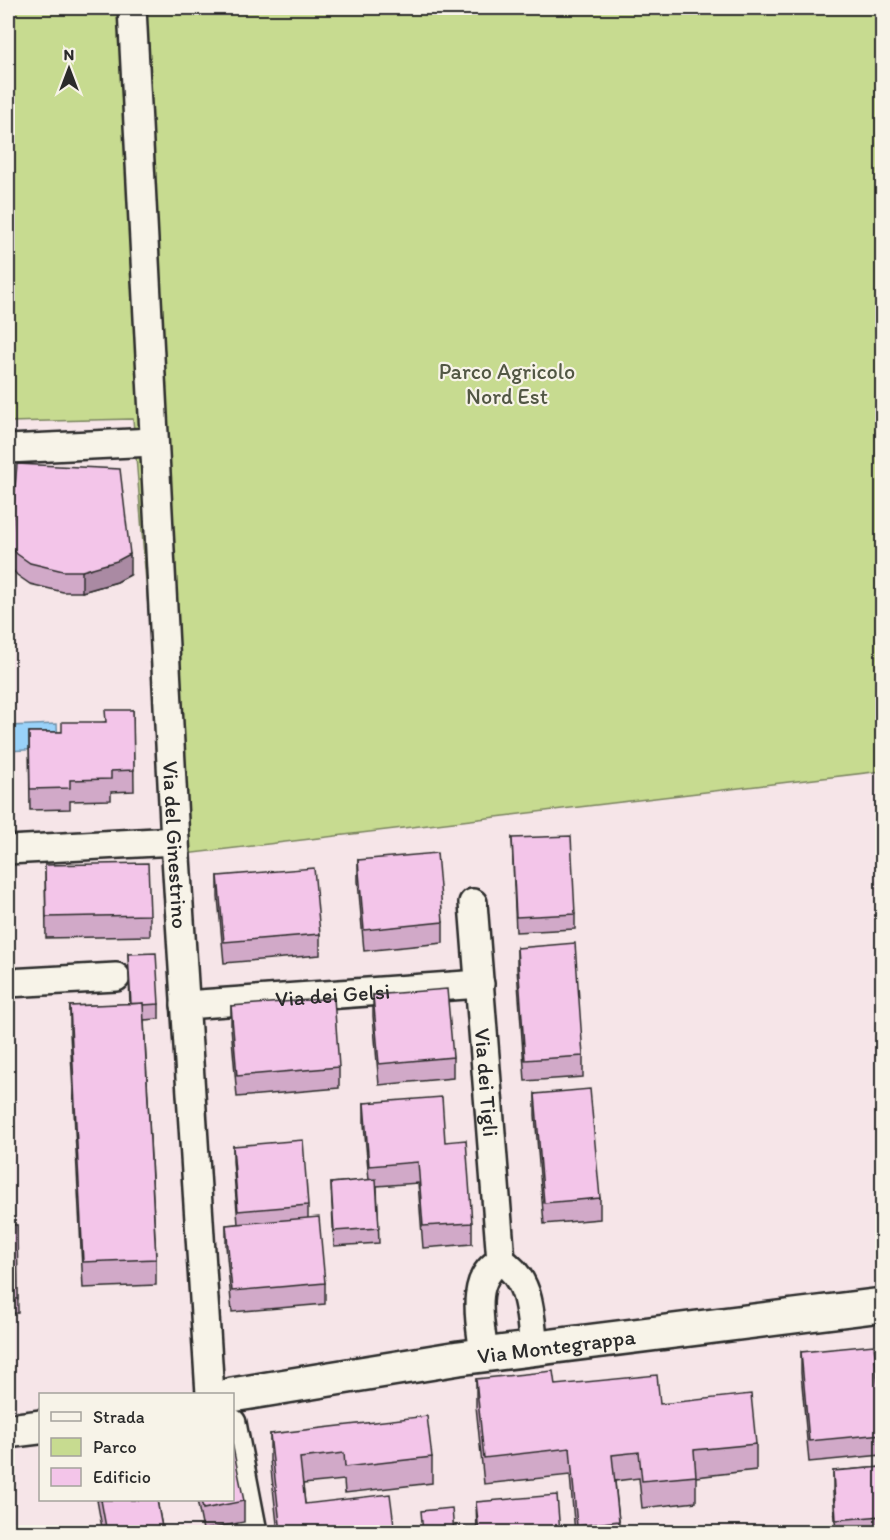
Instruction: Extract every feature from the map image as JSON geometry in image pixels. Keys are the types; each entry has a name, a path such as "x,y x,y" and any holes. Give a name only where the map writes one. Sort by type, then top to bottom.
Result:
{"street":[{"name":"Via del Ginestrino","path":"132,8 175,841 210,1393"},
{"path":"8,449 153,442"},
{"path":"8,850 175,841"},
{"name":"Via dei Tigli","path":"473,903 501,1261"},
{"path":"8,983 116,977"},
{"name":"Via dei Gelsi","path":"185,1005 480,984"},
{"path":"484,1355 480,1311 481,1290 486,1272 501,1261 513,1270 523,1284 534,1349"},
{"name":"Via Montegrappa","path":"234,1395 484,1355 882,1305"},
{"path":"8,1431 39,1427"},
{"path":"234,1433 253,1533"}],"green space":[{"name":"Parco Agricolo Nord Est","path":"8,8 882,8 882,771 168,856 133,419 8,422"}],"water":[{"path":"57,724 58,748 8,751 8,726"}],"building":[{"path":"17,464 120,469 130,554 117,561 82,571 63,571 30,563 17,554 10,546"},
{"path":"105,710 133,710 134,770 111,771 111,779 70,780 70,788 30,789 29,732 62,732 62,722 106,722"},
{"path":"571,836 575,914 516,917 512,838"},
{"path":"437,853 443,922 364,930 358,860"},
{"path":"148,863 150,915 46,917 45,865"},
{"path":"314,868 320,934 224,942 218,876"},
{"path":"575,943 583,1056 525,1060 517,948"},
{"path":"156,953 159,1004 131,1004 128,954"},
{"path":"447,989 453,1057 379,1064 373,995"},
{"path":"334,998 339,1067 237,1076 231,1006"},
{"path":"143,1003 156,1259 83,1262 70,1006"},
{"path":"590,1089 600,1198 544,1203 535,1094"},
{"path":"442,1097 445,1142 466,1140 472,1223 423,1226 418,1162 369,1166 364,1103"},
{"path":"303,1140 308,1205 238,1211 233,1146"},
{"path":"376,1179 379,1228 334,1231 331,1183"},
{"path":"319,1217 325,1283 232,1291 226,1225"},
{"path":"8,1225 17,1225 18,1299 8,1299"},
{"path":"874,1345 882,1434 809,1441 801,1352"},
{"path":"553,1371 555,1385 657,1375 660,1404 751,1394 756,1444 694,1450 696,1476 642,1481 639,1452 612,1455 619,1521 577,1526 570,1448 484,1458 476,1379"},
{"path":"427,1416 432,1457 345,1467 344,1453 300,1458 305,1504 390,1494 395,1533 281,1533 270,1434"},
{"path":"234,1453 244,1501 203,1509 201,1501 234,1501"},
{"path":"882,1467 882,1516 836,1520 833,1471"},
{"path":"557,1495 560,1533 479,1533 476,1502"},
{"path":"101,1501 157,1501 163,1533 107,1533"},
{"path":"452,1508 454,1533 423,1533 421,1511"}]}
